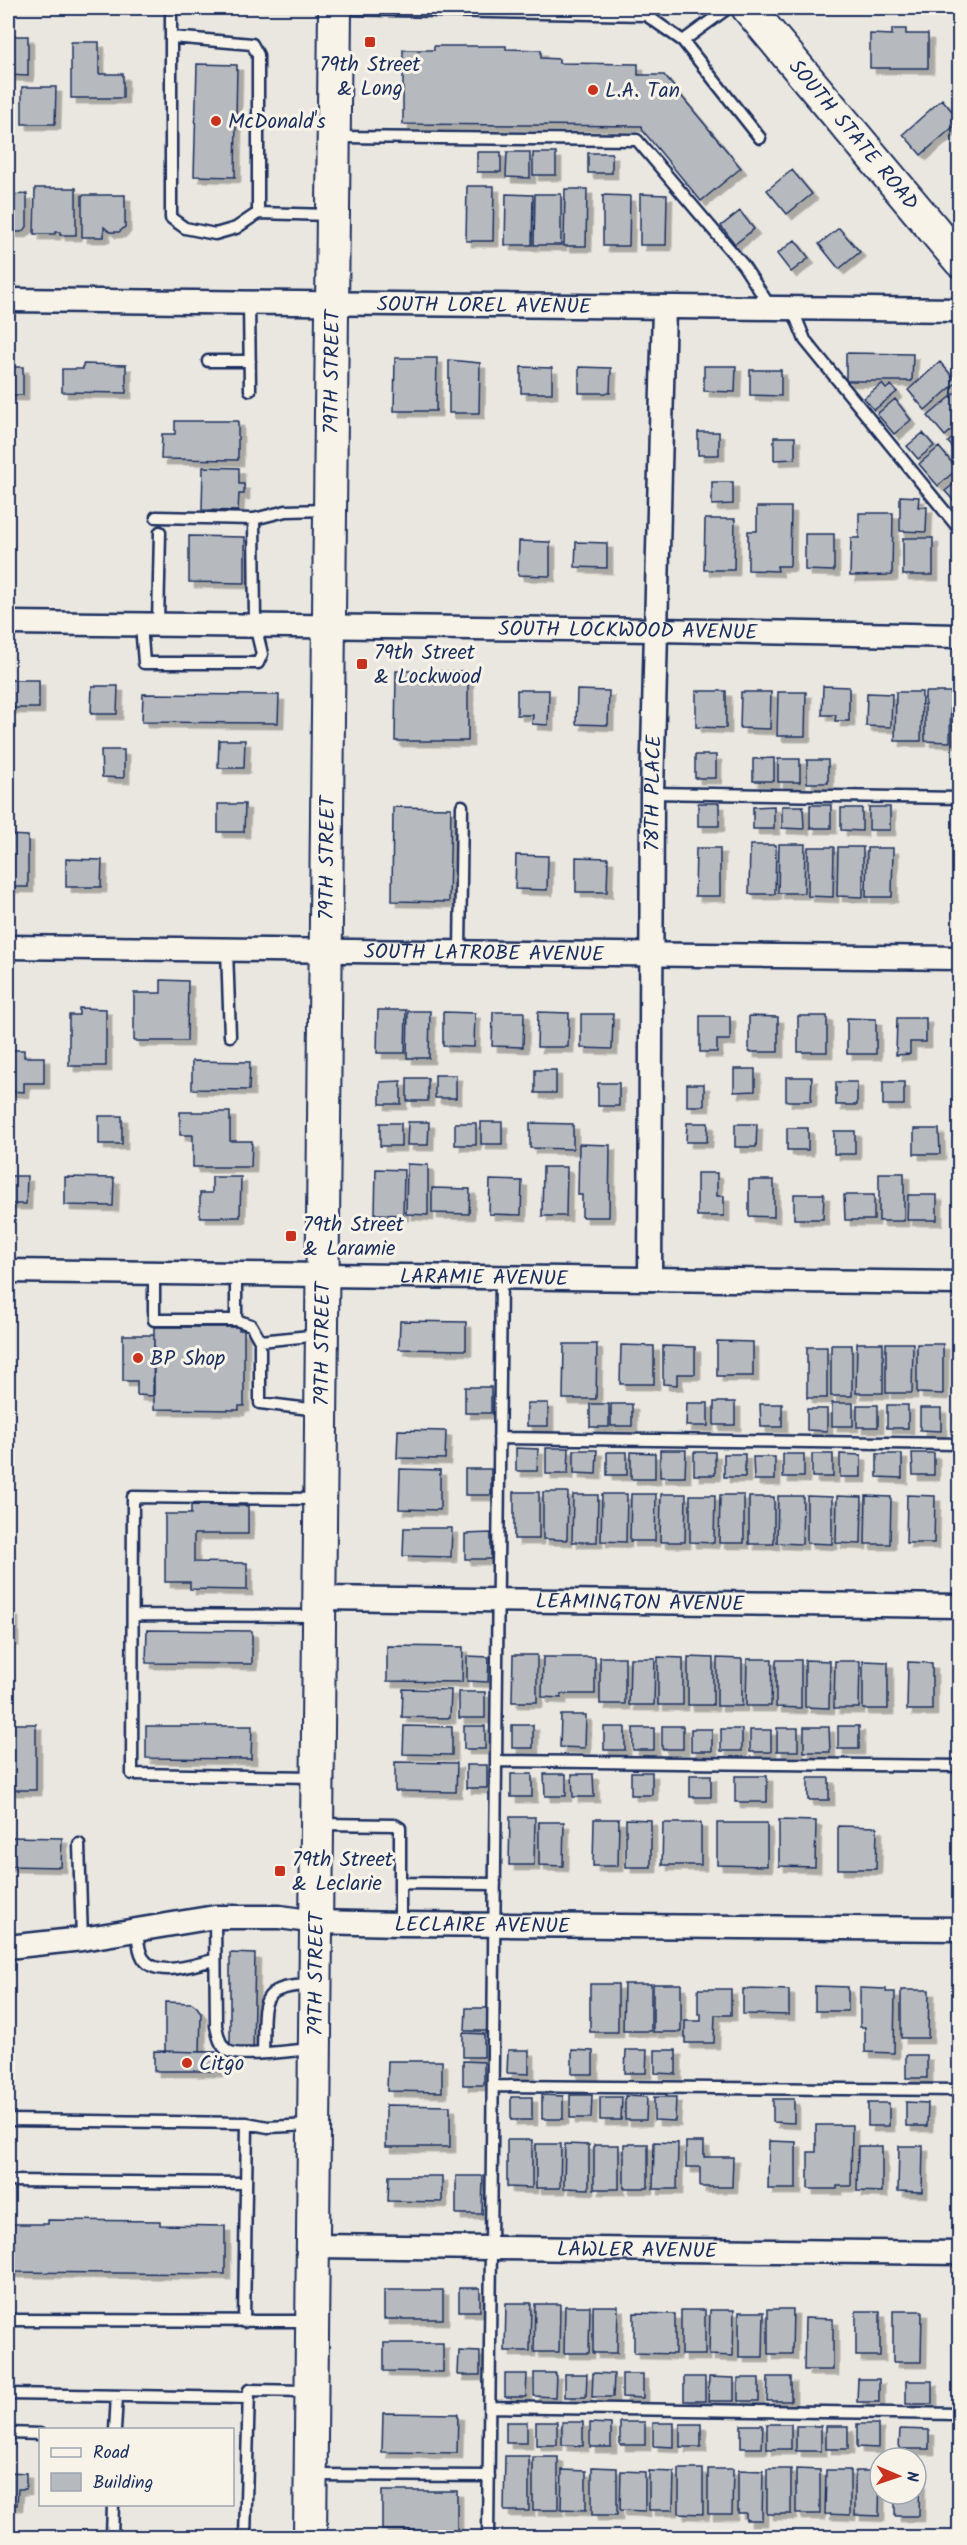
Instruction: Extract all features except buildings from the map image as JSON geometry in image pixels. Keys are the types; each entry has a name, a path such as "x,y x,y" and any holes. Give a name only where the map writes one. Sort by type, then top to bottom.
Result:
{"main road":[{"name":"79TH STREET","path":"310,2538 335,8"},
{"name":"SOUTH STATE ROAD","path":"747,8 960,261"}],"street":[{"name":"SOUTH LOREL AVENUE","path":"8,300 960,310"},
{"name":"78TH PLACE","path":"650,1279 652,793 658,630 664,307"},
{"name":"SOUTH LOCKWOOD AVENUE","path":"8,623 329,625 960,636"},
{"name":"SOUTH LATROBE AVENUE","path":"8,947 960,958"},
{"name":"LARAMIE AVENUE","path":"8,1271 960,1283"},
{"name":"LEAMINGTON AVENUE","path":"319,1607 498,1600 960,1606"},
{"name":"LECLAIRE AVENUE","path":"8,1947 82,1939 215,1917 280,1917 316,1922 399,1924 960,1929"},
{"name":"LAWLER AVENUE","path":"313,2246 960,2253"}],"lane":[{"path":"171,8 171,218 185,228 215,234 236,228 258,213 333,215"},
{"path":"335,8 643,11 683,41 760,138"},
{"path":"683,41 728,8"},
{"path":"172,37 252,44 258,55 258,213"},
{"path":"334,137 637,140 781,308 960,530"},
{"path":"249,301 250,390"},
{"path":"208,361 250,361"},
{"path":"156,517 254,519 286,511 330,510"},
{"path":"160,532 144,663 258,663 262,654 255,625 254,519"},
{"path":"652,793 960,798"},
{"path":"460,952 462,806"},
{"path":"227,950 230,1036"},
{"path":"154,1273 154,1320 236,1320 251,1324 260,1341 260,1403 321,1410"},
{"path":"236,1274 236,1320"},
{"path":"488,2538 501,1277"},
{"path":"260,1341 322,1335"},
{"path":"499,1438 960,1444"},
{"path":"318,1777 132,1774 134,1497 320,1500"},
{"path":"134,1615 319,1607"},
{"path":"496,1761 960,1766"},
{"path":"317,1823 395,1825 400,1828 399,1924"},
{"path":"79,1844 82,1939"},
{"path":"400,1883 495,1884"},
{"path":"215,1917 216,2026 220,2042 226,2050 238,2055 315,2048"},
{"path":"137,1930 142,1957 153,1967 171,1968 214,1960"},
{"path":"263,2052 264,2006 270,1994 288,1985 315,1984"},
{"path":"493,2086 960,2090"},
{"path":"8,2120 246,2123 268,2127 314,2125"},
{"path":"244,2322 246,2123"},
{"path":"8,2181 246,2183"},
{"path":"8,2320 244,2322 312,2320"},
{"path":"245,2538 249,2390 312,2392"},
{"path":"8,2394 249,2398"},
{"path":"115,2428 117,2396"},
{"path":"490,2407 960,2414"},
{"path":"8,2433 39,2434"},
{"path":"311,2475 489,2476"},
{"path":"112,2538 113,2506"}],"place":[{"name":"79th Street & Long","path":"370,42"},
{"name":"L.A. Tan","path":"593,90"},
{"name":"McDonald's","path":"216,121"},
{"name":"79th Street & Lockwood","path":"362,664"},
{"name":"79th Street & Laramie","path":"291,1236"},
{"name":"BP Shop","path":"138,1358"},
{"name":"79th Street & Leclarie","path":"280,1871"},
{"name":"Citgo","path":"187,2063"}]}
